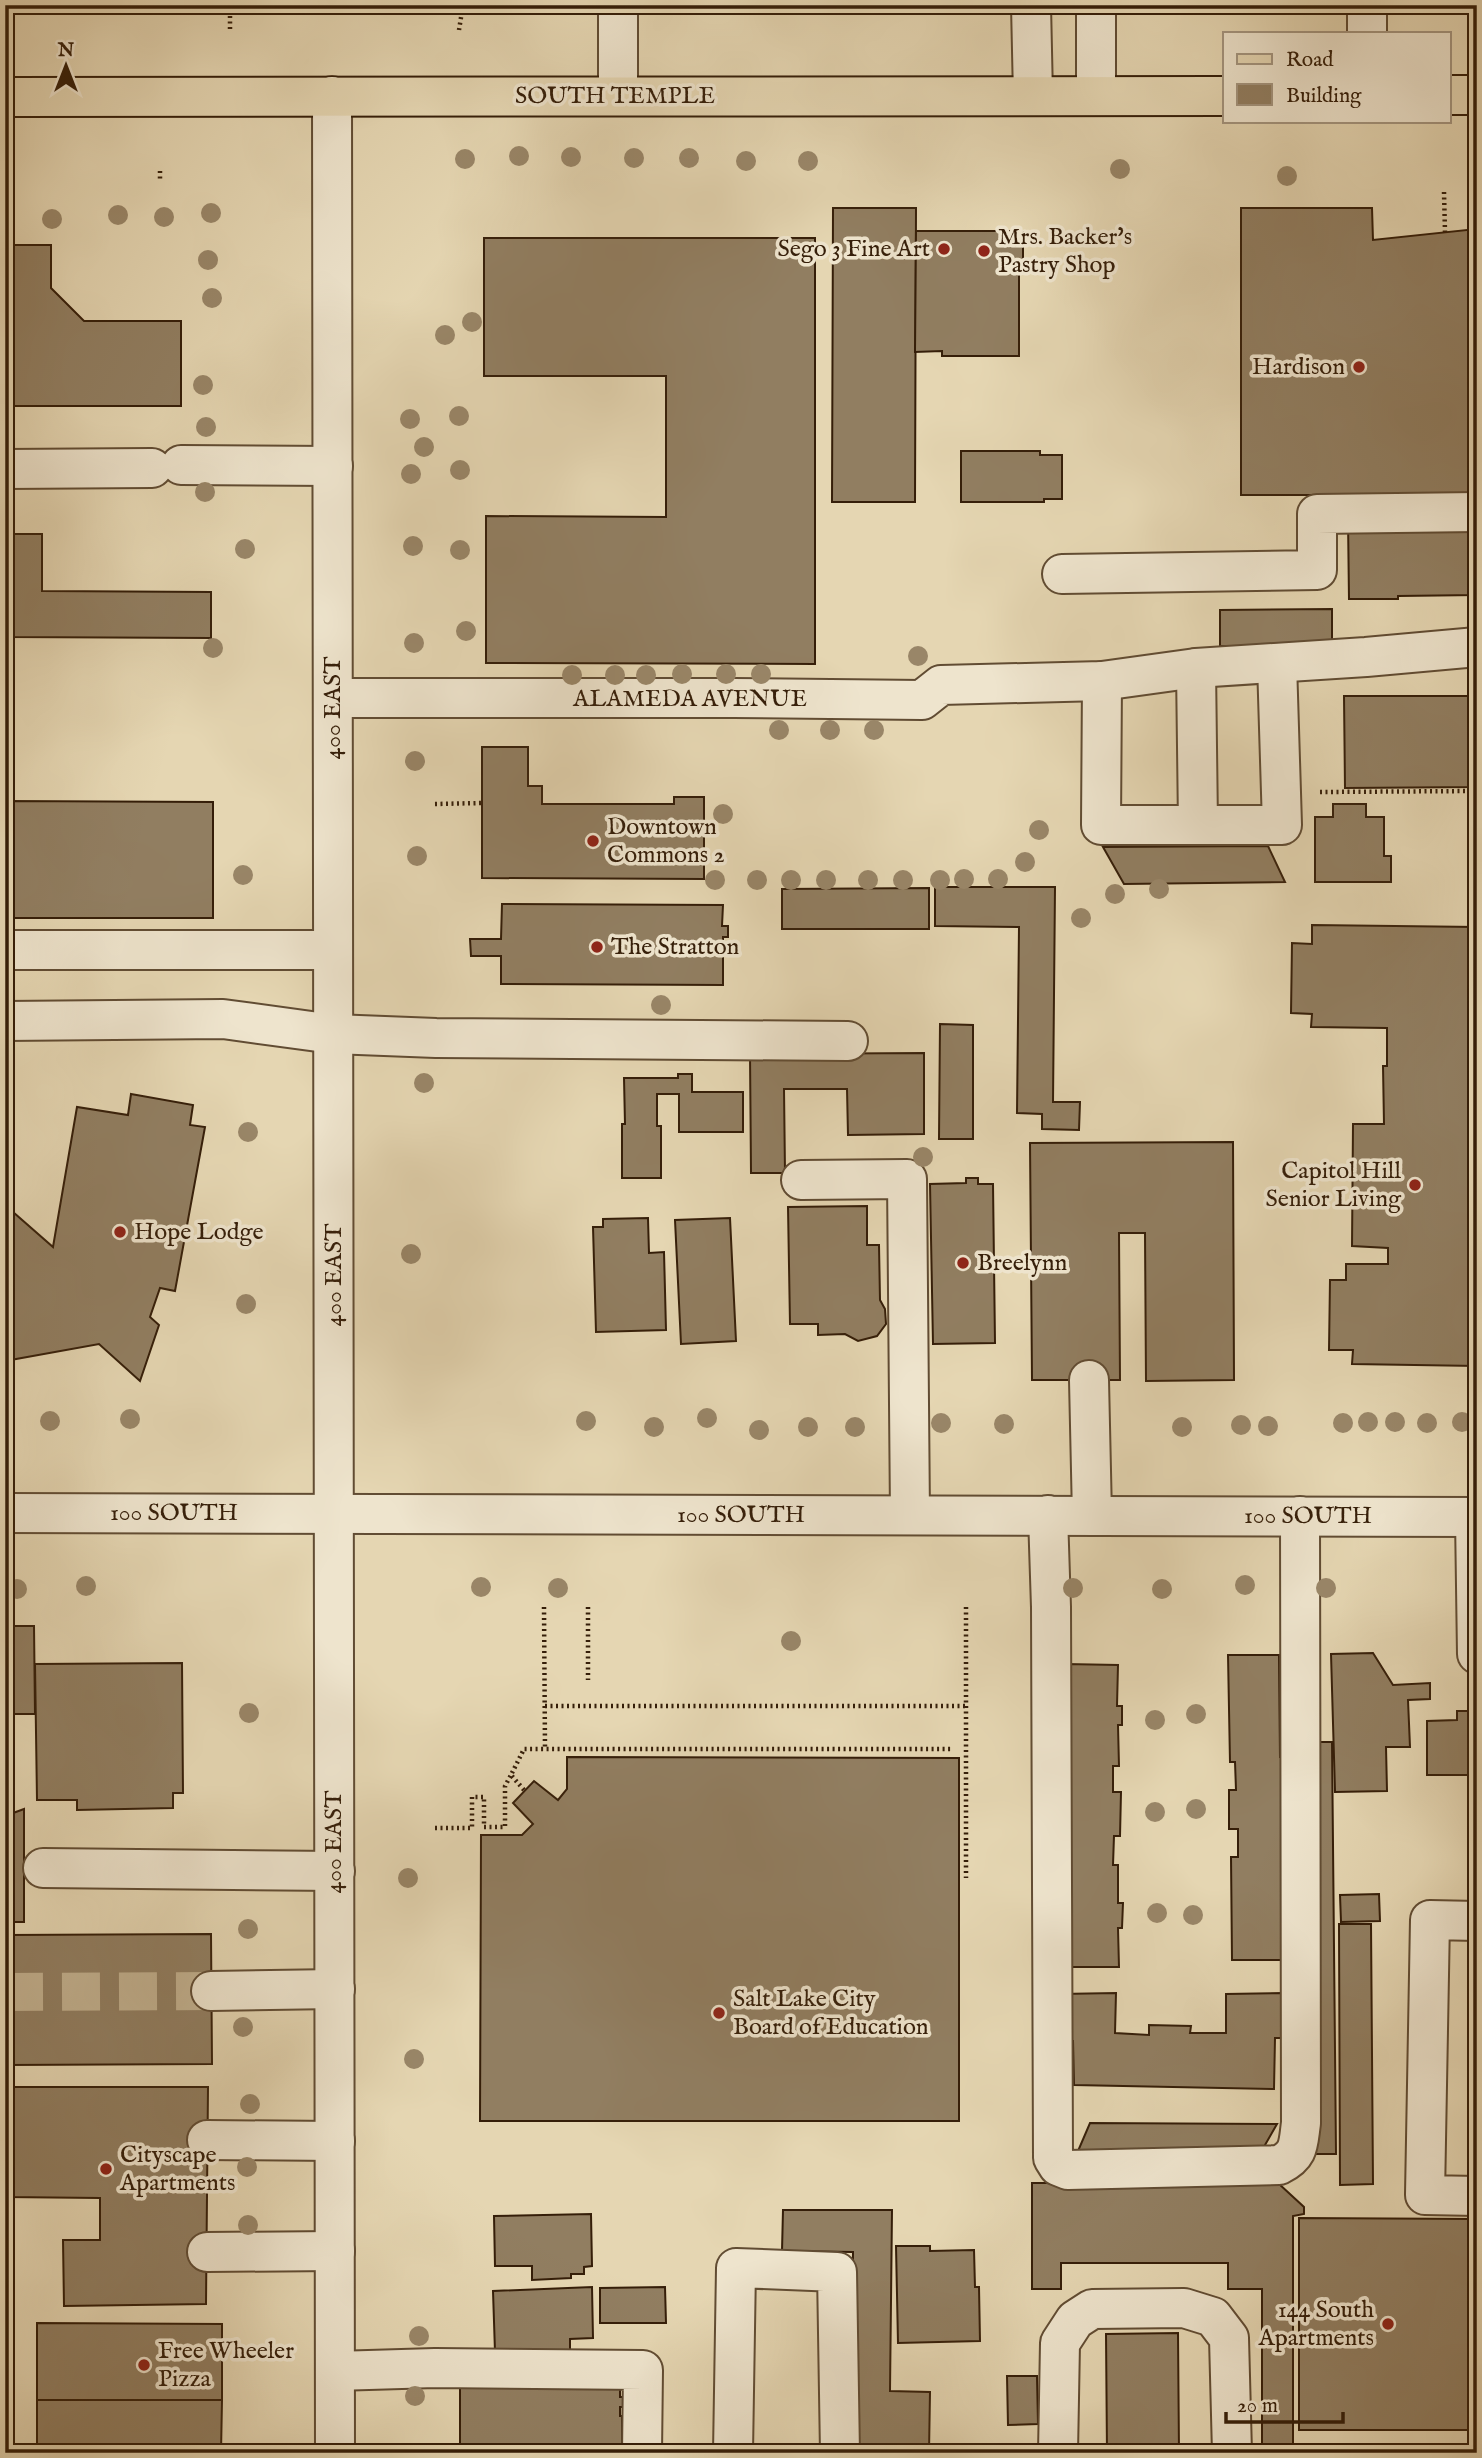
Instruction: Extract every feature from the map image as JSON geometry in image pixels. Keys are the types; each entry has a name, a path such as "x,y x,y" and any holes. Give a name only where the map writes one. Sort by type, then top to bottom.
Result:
{"main road":[{"path":"1450,95 1477,95"},
{"name":"SOUTH TEMPLE","path":"5,97 1223,96"}],"street":[{"path":"618,5 618,96"},
{"path":"1031,5 1033,96"},
{"path":"1096,5 1096,96"},
{"path":"1367,5 1367,32"},
{"name":"400 EAST","path":"332,96 335,2453"},
{"path":"5,469 333,466"},
{"path":"1062,574 1317,570 1317,514 1477,512"},
{"name":"ALAMEDA AVENUE","path":"333,698 922,700 941,685 1102,681 1196,668 1477,648"},
{"path":"1102,681 1101,825 1282,825 1277,663"},
{"path":"1196,668 1198,825"},
{"path":"5,950 333,950"},
{"path":"5,1021 223,1020 333,1034 436,1038 848,1041"},
{"path":"801,1180 907,1179 910,1515"},
{"path":"1089,1380 1092,1516"},
{"name":"100 SOUTH","path":"5,1513 1476,1517"},
{"path":"1048,1515 1051,1606 1053,2158 1058,2166 1068,2170 1279,2165 1290,2160 1295,2154 1301,2123 1300,1516"},
{"path":"1476,1517 1477,1654"},
{"path":"43,1868 335,1871"},
{"path":"1477,1921 1430,1920 1425,2195 1477,2196"},
{"path":"211,1991 335,1989"},
{"path":"207,2140 335,2141"},
{"path":"207,2252 335,2251"},
{"path":"733,2453 736,2269 838,2272 840,2453"},
{"path":"1058,2453 1060,2343 1075,2320 1092,2309 1184,2308 1213,2317 1229,2338 1232,2453"},
{"path":"335,2371 435,2368 643,2370 642,2453"}],"path":[{"path":"230,5 230,30"},
{"path":"459,30 463,5"},
{"path":"160,171 160,180"},
{"path":"1444,192 1445,232"},
{"path":"1281,793 1477,791"},
{"path":"435,804 482,803"},
{"path":"544,1606 545,1749"},
{"path":"588,1606 588,1680"},
{"path":"966,1606 966,1878"},
{"path":"545,1706 966,1706"},
{"path":"435,1828 472,1828 472,1797 484,1797 484,1827 505,1827 505,1786 524,1749 951,1749"},
{"path":"511,1775 524,1790"}],"building":[{"path":"833,208 916,208 915,502 832,502"},
{"name":"Hardison","path":"1241,208 1372,208 1373,240 1476,229 1477,495 1241,495"},
{"path":"916,231 1023,231 1023,268 1019,268 1019,356 942,356 942,351 915,352"},
{"path":"484,238 815,238 815,664 486,663 486,516 666,517 666,376 484,376"},
{"path":"5,245 51,245 51,288 84,321 181,321 181,406 5,406"},
{"path":"961,451 1040,451 1040,455 1062,455 1062,499 1044,499 1044,502 961,502"},
{"path":"1348,519 1477,524 1477,595 1349,599"},
{"path":"5,534 42,534 42,591 211,592 211,638 5,637"},
{"path":"1332,609 1332,646 1220,646 1220,610"},
{"path":"1344,696 1477,696 1477,787 1345,788"},
{"name":"Downtown Commons 2","path":"482,747 528,747 528,786 542,786 542,804 674,804 674,797 704,797 704,879 482,878"},
{"path":"5,801 213,802 213,918 5,918"},
{"path":"1333,804 1366,804 1366,817 1384,817 1384,856 1391,856 1391,882 1315,882 1315,817 1333,817"},
{"path":"1268,846 1285,882 1124,884 1103,847"},
{"path":"935,887 1055,887 1053,1102 1080,1102 1079,1130 1042,1129 1042,1114 1017,1113 1019,927 935,926"},
{"path":"929,888 929,929 782,929 782,889"},
{"name":"The Stratton","path":"502,904 723,905 722,926 728,926 728,937 723,937 723,985 501,984 501,956 471,956 470,939 501,939"},
{"name":"Capitol Hill Senior Living","path":"1312,925 1477,927 1477,1366 1352,1364 1353,1350 1329,1350 1330,1280 1346,1280 1346,1264 1388,1264 1388,1248 1352,1246 1353,1124 1384,1124 1383,1066 1387,1066 1387,1028 1311,1027 1312,1014 1291,1013 1292,943 1312,944"},
{"path":"940,1024 973,1025 973,1139 939,1139"},
{"path":"924,1053 924,1134 848,1135 847,1089 784,1089 785,1173 751,1173 750,1054"},
{"path":"678,1074 692,1074 692,1092 743,1092 743,1132 679,1132 679,1094 657,1094 657,1126 661,1126 661,1178 622,1178 624,1078 678,1078"},
{"name":"Hope Lodge","path":"131,1094 193,1105 190,1125 205,1127 175,1291 160,1288 150,1317 159,1325 140,1381 99,1344 5,1361 5,1205 53,1247 77,1107 128,1115"},
{"path":"1233,1142 1234,1380 1146,1381 1145,1233 1119,1233 1120,1380 1032,1380 1030,1143"},
{"name":"Breelynn","path":"966,1178 978,1178 978,1184 993,1184 995,1343 933,1344 930,1184 966,1183"},
{"path":"867,1206 867,1245 879,1245 880,1300 885,1309 886,1324 877,1336 858,1341 845,1334 818,1335 818,1324 790,1324 788,1207"},
{"path":"648,1218 649,1253 664,1252 666,1330 596,1332 593,1227 603,1227 603,1219"},
{"path":"730,1218 736,1341 681,1344 675,1220"},
{"path":"5,1626 34,1626 35,1714 5,1714"},
{"path":"1373,1653 1393,1685 1430,1683 1430,1699 1408,1700 1410,1747 1386,1747 1387,1791 1335,1792 1331,1654"},
{"path":"1228,1655 1279,1655 1280,1757 1287,1757 1286,1862 1281,1862 1282,1960 1232,1960 1231,1857 1238,1857 1238,1829 1229,1829 1229,1790 1236,1790 1235,1762 1230,1762"},
{"path":"182,1663 183,1793 173,1793 173,1808 77,1810 77,1800 37,1800 35,1664"},
{"path":"1065,1664 1118,1665 1117,1706 1122,1706 1122,1725 1118,1725 1119,1766 1113,1766 1113,1792 1121,1792 1120,1836 1114,1836 1113,1865 1118,1865 1118,1903 1123,1903 1122,1928 1118,1928 1119,1967 1068,1967"},
{"path":"1457,1711 1477,1711 1477,1775 1427,1775 1427,1721 1457,1720"},
{"path":"1306,1742 1332,1742 1336,2154 1310,2154"},
{"name":"Salt Lake City Board of Education","path":"567,1757 959,1758 959,2121 480,2121 481,1835 522,1835 533,1824 513,1803 534,1781 558,1800 567,1789"},
{"path":"24,1809 24,1922 5,1922 5,1816"},
{"path":"1379,1894 1380,1921 1341,1922 1340,1895"},
{"path":"1339,1924 1371,1924 1373,2184 1340,2185"},
{"path":"211,1934 212,2064 5,2065 5,1935"},
{"path":"1116,1993 1115,2033 1149,2035 1149,2025 1191,2026 1190,2033 1226,2033 1226,1994 1283,1993 1283,2038 1275,2038 1274,2089 1074,2085 1073,2041 1062,2041 1060,1994"},
{"name":"Cityscape Apartments","path":"5,2087 208,2087 206,2304 64,2306 63,2240 100,2240 100,2198 5,2197"},
{"path":"1090,2123 1277,2124 1261,2152 1078,2151"},
{"path":"1032,2183 1278,2183 1304,2207 1304,2214 1293,2216 1293,2453 1262,2453 1262,2289 1228,2289 1228,2263 1061,2263 1061,2289 1032,2289"},
{"path":"783,2210 892,2210 890,2391 930,2392 929,2453 887,2453 888,2446 851,2446 853,2252 782,2251"},
{"path":"591,2214 592,2266 584,2267 584,2274 571,2274 571,2278 532,2280 532,2266 495,2266 494,2216"},
{"name":"144 South Apartments","path":"1299,2218 1477,2219 1477,2430 1299,2430"},
{"path":"896,2246 930,2246 930,2251 974,2250 975,2287 979,2287 980,2341 898,2343"},
{"path":"592,2287 593,2338 570,2339 570,2350 495,2352 493,2291"},
{"path":"665,2287 666,2323 600,2323 600,2288"},
{"path":"37,2323 222,2324 222,2400 37,2400"},
{"path":"1178,2333 1179,2453 1107,2453 1106,2334"},
{"path":"1007,2376 1037,2376 1038,2424 1008,2425"},
{"path":"460,2382 620,2382 620,2397 624,2397 624,2407 620,2407 622,2446 460,2447"},
{"path":"37,2400 222,2400 221,2453 37,2453"},
{"path":"556,2450 621,2450 620,2453 556,2453"}],"tunnel":[{"path":"5,1992 211,1991"}],"place":[{"name":"Sego 3 Fine Art","path":"944,249"},
{"name":"Mrs. Backer's Pastry Shop","path":"984,251"},
{"name":"Hardison","path":"1359,367"},
{"name":"Downtown Commons 2","path":"593,841"},
{"name":"The Stratton","path":"597,947"},
{"name":"Capitol Hill Senior Living","path":"1415,1185"},
{"name":"Hope Lodge","path":"120,1232"},
{"name":"Breelynn","path":"963,1263"},
{"name":"Salt Lake City Board of Education","path":"719,2013"},
{"name":"Cityscape Apartments","path":"106,2169"},
{"name":"144 South Apartments","path":"1388,2324"},
{"name":"Free Wheeler Pizza","path":"144,2365"}]}
